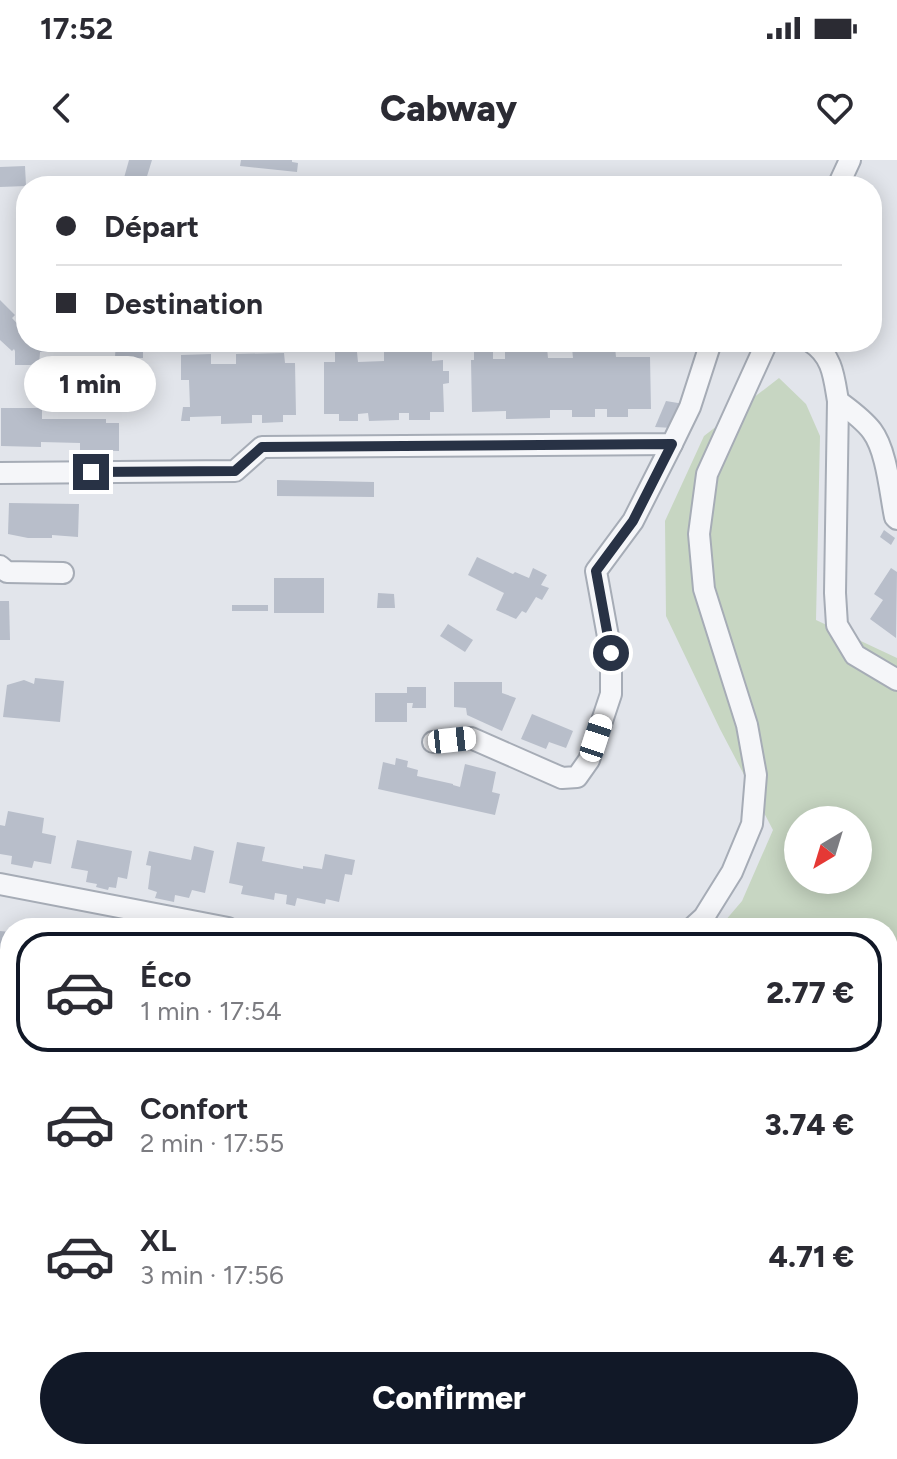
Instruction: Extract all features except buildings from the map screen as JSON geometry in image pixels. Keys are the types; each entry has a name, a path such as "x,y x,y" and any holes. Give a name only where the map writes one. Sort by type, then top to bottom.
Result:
{"street":[{"path":"433,742 471,738 562,778 577,777 589,760 611,694 611,653 596,571 633,521 690,407 708,352"},
{"path":"703,918 732,872 752,824 756,775 747,725 704,589 699,534 707,474 762,352"},
{"path":"824,352 832,365 838,401 837,625 855,655 897,680"},
{"path":"838,401 873,432 882,454 897,519"},
{"path":"0,473 235,471 262,447 672,444"},
{"path":"0,566 7,572 63,573"},
{"path":"0,884 176,918"}],"green space":[{"path":"779,378 806,404 820,436 816,620 897,658 897,918 728,918 742,901 773,830 666,616 665,521 704,436"}],"route":[{"path":"91,472 235,471 262,447 672,444 633,521 596,571 611,653"}]}
